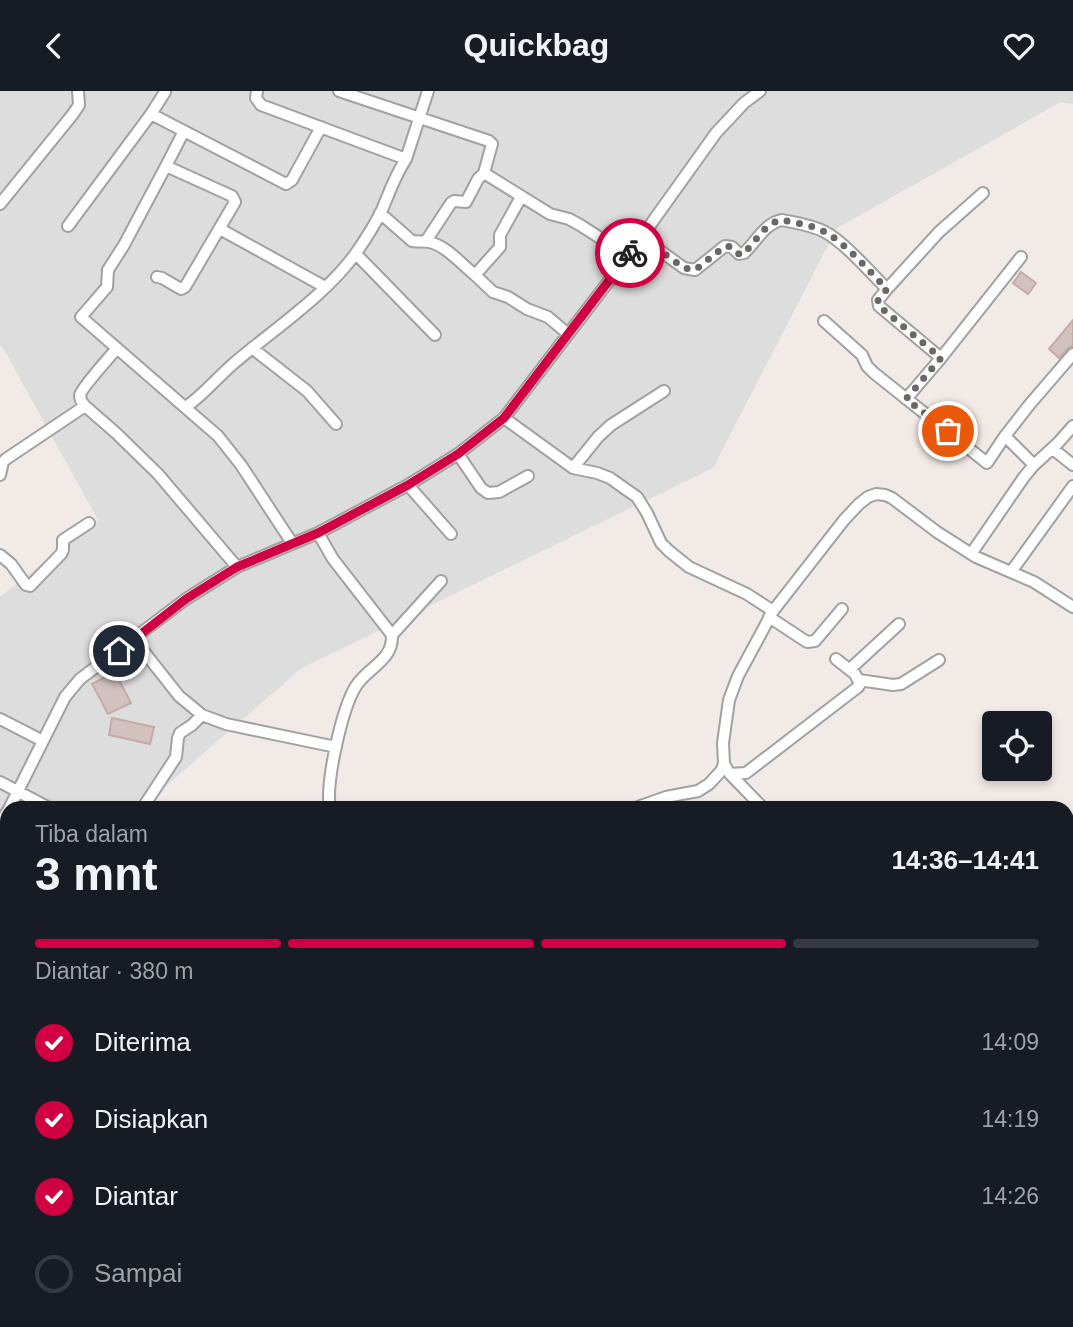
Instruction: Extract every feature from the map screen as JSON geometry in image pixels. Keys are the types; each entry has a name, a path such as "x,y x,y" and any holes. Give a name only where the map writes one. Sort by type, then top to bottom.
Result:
{"street":[{"path":"0,204 73,114 79,105 78,91"},
{"path":"257,91 256,97 261,105 406,159"},
{"path":"339,91 491,142 484,173 466,202 451,203 426,241"},
{"path":"186,407 310,301 356,254 380,213 406,159 428,91"},
{"path":"12,801 72,687 89,672 186,599 237,567 318,533 408,485 458,454 504,418 628,257 716,133 744,103 760,91"},
{"path":"68,226 165,92"},
{"path":"151,114 286,184 292,180 321,127"},
{"path":"184,131 108,270 107,287 81,316 218,436 241,465 292,543"},
{"path":"157,277 184,289 235,202 234,198 166,166"},
{"path":"484,173 550,214 580,225 628,257"},
{"path":"941,358 879,306 878,300 939,232 983,193"},
{"path":"475,275 500,247 500,235 521,197"},
{"path":"380,213 412,241 435,244 454,256 493,292 548,317 568,334"},
{"path":"641,237 684,268 695,270 725,246 732,247 740,255 744,253 772,222 782,220 826,232 887,289"},
{"path":"219,229 325,287"},
{"path":"356,254 435,335"},
{"path":"906,399 1021,257"},
{"path":"824,321 862,355 874,373 987,463 1005,436 1073,354"},
{"path":"117,348 84,388 80,396 85,406 158,474 237,567"},
{"path":"252,348 307,391 336,424"},
{"path":"573,468 611,425 664,391"},
{"path":"0,475 6,459 85,406"},
{"path":"504,418 573,468 610,478 637,497 661,543 669,551 689,567 747,594 807,642 818,638 842,609"},
{"path":"971,554 1024,477 1073,426"},
{"path":"1005,436 1034,465"},
{"path":"1053,449 1073,465"},
{"path":"458,454 481,488 488,493 499,492 528,476"},
{"path":"408,485 451,534"},
{"path":"1011,572 1073,486"},
{"path":"757,801 727,769 723,743 729,700 738,676 771,614 844,520 868,497 876,494 892,498 971,554 1034,582 1073,607"},
{"path":"0,555 12,564 29,586 34,584 61,554 63,540 89,523"},
{"path":"318,533 333,559 392,635 392,644 386,657 354,688 347,706 328,786 329,801"},
{"path":"392,635 441,581"},
{"path":"850,669 899,624"},
{"path":"134,639 179,697 202,715 226,724 336,747"},
{"path":"655,801 698,791 721,771 727,769 741,774 753,768 814,719 853,692 860,684 859,680 836,659"},
{"path":"859,680 901,684 939,660"},
{"path":"147,801 176,757 180,733 202,715"},
{"path":"0,719 43,741"},
{"path":"0,782 37,801"}],"shaded area":[{"path":"0,91 1073,91 1073,104 1061,102 837,228 713,468 302,668 151,801 0,801 0,597 98,520 0,346"}],"building":[{"path":"1021,272 1036,283 1028,294 1013,283"},
{"path":"1073,320 1073,346 1059,358 1049,349"},
{"path":"115,672 131,703 108,714 92,684"},
{"path":"112,718 154,727 150,744 109,735"}],"way so far":[{"path":"630,253 641,237 684,268 695,270 725,246 732,247 740,255 744,253 772,222 777,220 815,227 826,232 887,289 878,300 879,306 941,358 906,399 948,431"}],"route":[{"path":"119,651 186,599 237,567 318,533 408,485 483,436 504,418 630,253"}]}
